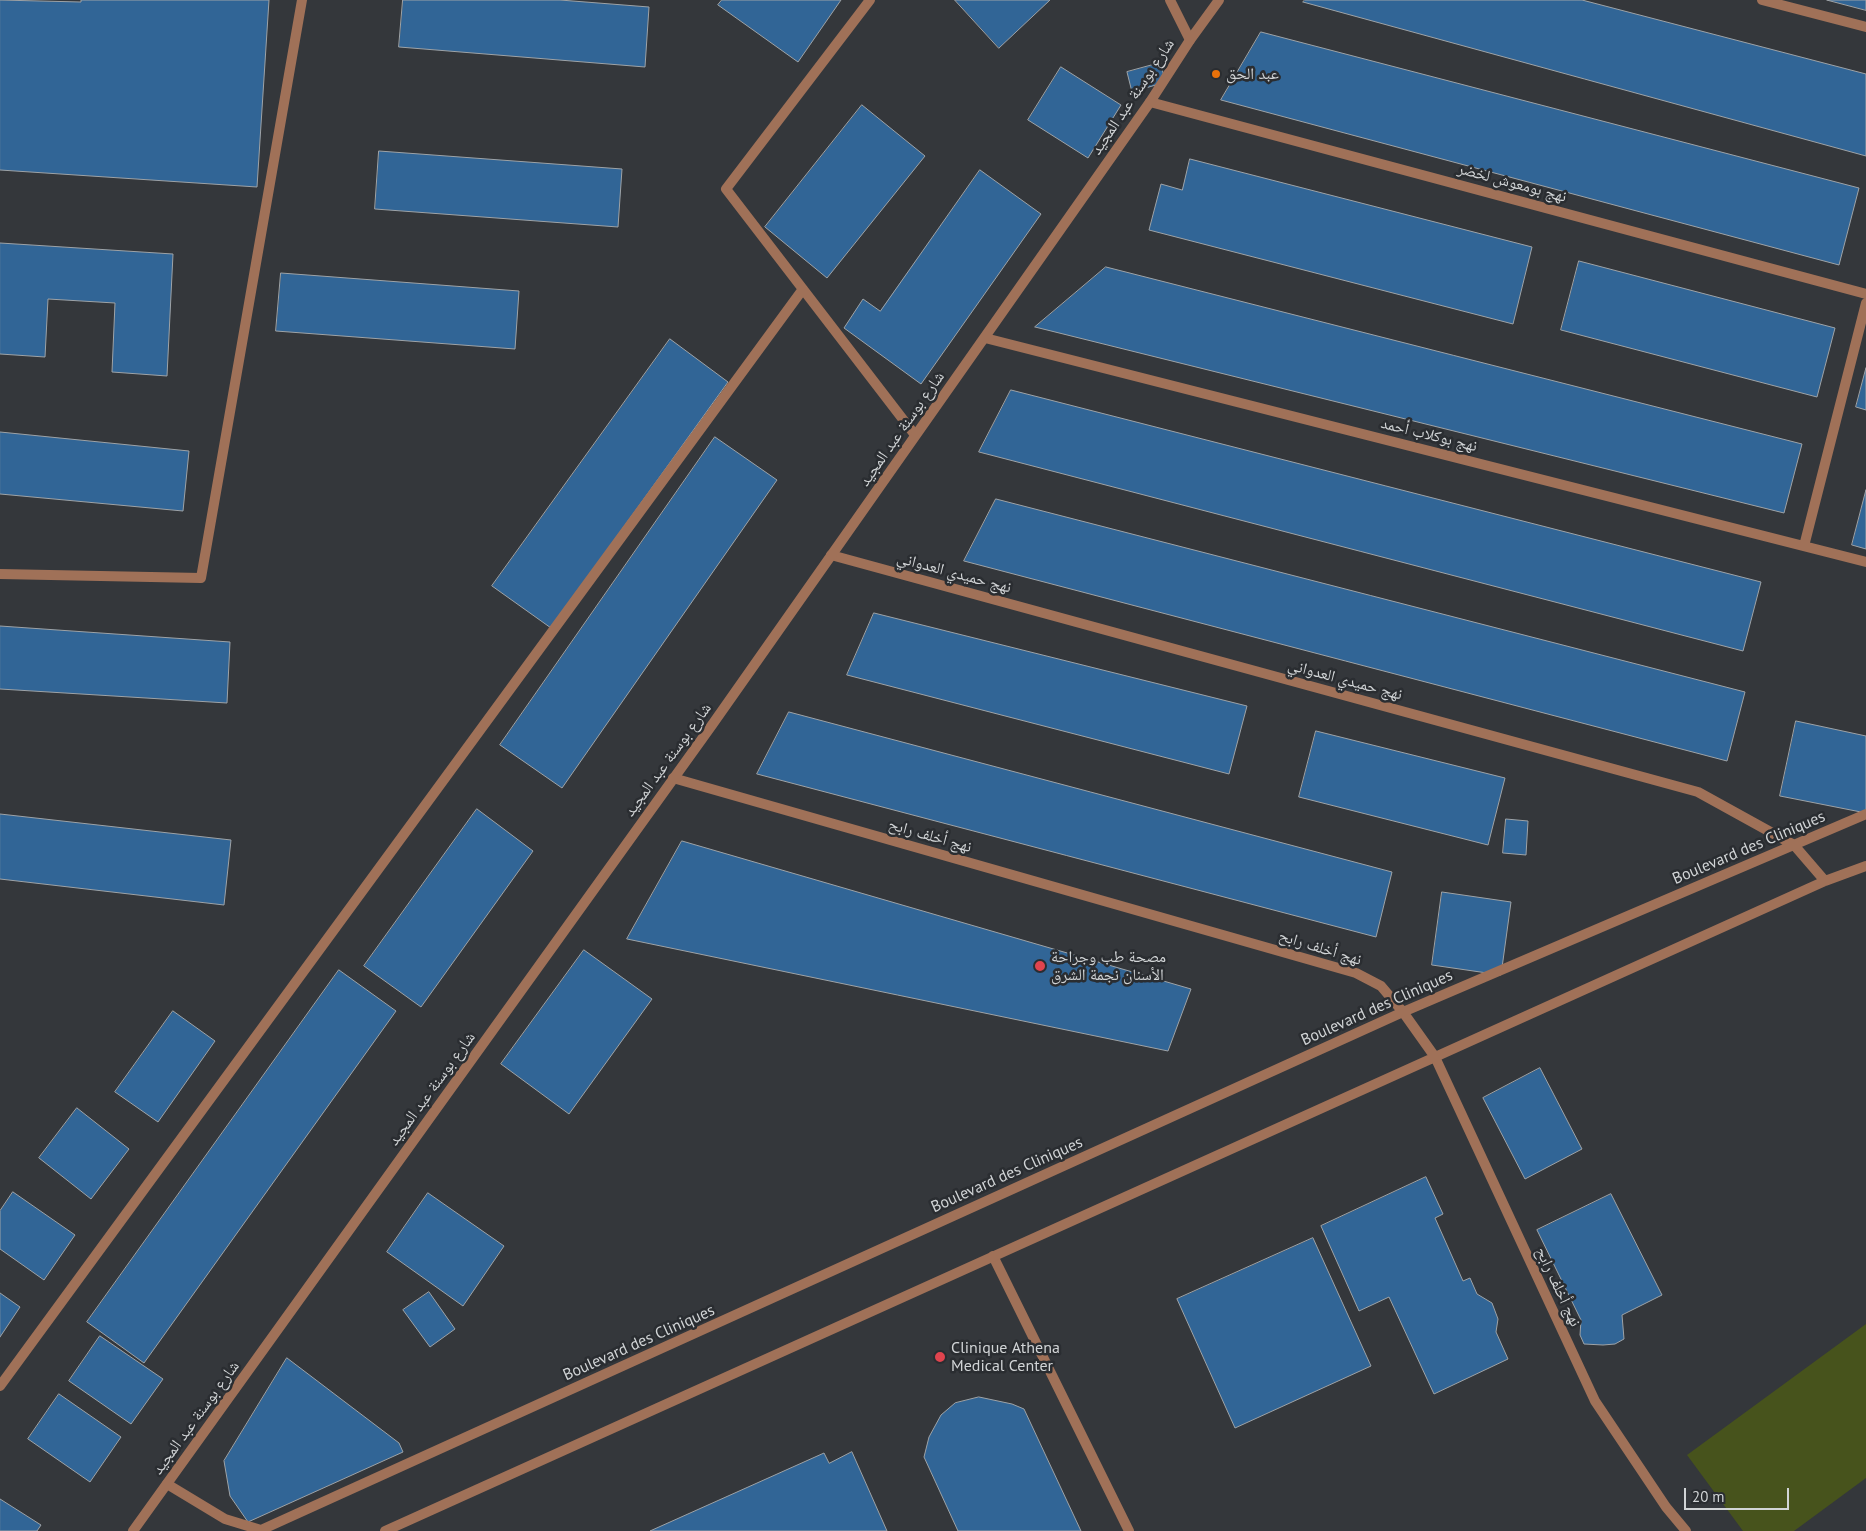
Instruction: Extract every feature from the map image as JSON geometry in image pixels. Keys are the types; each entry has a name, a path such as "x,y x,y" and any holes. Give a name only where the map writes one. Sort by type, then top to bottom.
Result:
{"street":[{"path":"0,574 201,578 302,0"},
{"path":"870,0 726,189 916,435"},
{"path":"1170,0 1190,40"},
{"name":"شارع بوسنة عبد المجيد","path":"133,1531 673,778 1150,102 1190,40 1219,0"},
{"path":"1762,0 1866,27"},
{"name":"نهج بومعوش لخضر","path":"1150,102 1866,294"},
{"path":"0,1386 803,289"},
{"path":"1804,546 1866,303"},
{"name":"نهج بوكلاب أحمد","path":"984,338 1866,562"},
{"name":"نهج حميدي العدواني","path":"831,555 1698,792 1794,845 1825,881"},
{"name":"نهج أخلف رابح","path":"673,778 1356,972 1381,986 1403,1012 1435,1057 1595,1401 1666,1508 1686,1531"},
{"name":"Boulevard des Cliniques","path":"167,1484 225,1519 261,1530 1403,1012 1866,814"},
{"path":"385,1531 1825,881 1866,866"},
{"path":"993,1256 1129,1531"}],"green space":[{"path":"1866,1324 1866,1478 1794,1531 1743,1531 1687,1455"}],"building":[{"path":"0,0 81,2 81,0 269,0 257,187 0,170"},
{"path":"403,0 560,0 649,7 645,67 399,47"},
{"path":"722,0 841,0 798,62 718,5"},
{"path":"955,0 1050,0 999,48"},
{"path":"1305,0 1582,0 1866,74 1866,156 1303,2"},
{"path":"1827,0 1866,0 1866,10"},
{"path":"1261,32 1859,188 1839,265 1221,100"},
{"path":"1160,63 1166,82 1132,92 1127,72"},
{"path":"1061,67 1121,105 1088,158 1028,120"},
{"path":"862,105 925,156 827,278 765,227"},
{"path":"379,151 622,169 618,227 375,209"},
{"path":"1190,159 1532,247 1513,324 1149,230 1161,184 1182,190"},
{"path":"980,170 1041,214 921,384 844,328 863,299 880,311"},
{"path":"0,243 173,254 167,376 112,372 115,303 48,299 45,357 0,354"},
{"path":"1579,261 1835,328 1817,397 1561,330"},
{"path":"1106,267 1802,444 1784,513 1035,327"},
{"path":"281,273 519,291 515,349 276,331"},
{"path":"670,339 728,382 551,628 492,586"},
{"path":"1866,368 1866,410 1856,407"},
{"path":"1011,390 1761,582 1743,651 979,452"},
{"path":"0,432 189,451 183,511 0,494"},
{"path":"715,437 777,480 562,788 500,745"},
{"path":"1866,490 1866,549 1852,545"},
{"path":"996,499 1745,692 1727,761 964,561"},
{"path":"874,613 1247,706 1229,774 847,675"},
{"path":"0,626 230,642 227,703 0,689"},
{"path":"789,712 1392,872 1376,937 757,774"},
{"path":"1796,721 1866,736 1866,813 1780,796"},
{"path":"1316,731 1505,778 1488,845 1299,797"},
{"path":"477,809 533,851 421,1007 364,966"},
{"path":"0,814 231,840 224,905 0,879"},
{"path":"1506,819 1528,821 1526,855 1503,853"},
{"path":"682,841 1191,989 1168,1051 627,939"},
{"path":"1442,892 1511,902 1501,975 1432,965"},
{"path":"584,950 652,999 569,1114 501,1064"},
{"path":"339,970 396,1011 144,1363 87,1322"},
{"path":"173,1011 215,1041 158,1122 115,1092"},
{"path":"1540,1068 1582,1149 1525,1179 1483,1098"},
{"path":"77,1108 129,1149 91,1199 39,1158"},
{"path":"1426,1177 1443,1214 1435,1218 1463,1281 1470,1278 1477,1294 1492,1303 1498,1319 1496,1332 1508,1359 1434,1394 1389,1297 1359,1311 1321,1226"},
{"path":"13,1192 75,1235 44,1280 0,1249 0,1211"},
{"path":"428,1193 504,1246 463,1306 387,1252"},
{"path":"1611,1194 1662,1295 1622,1315 1624,1339 1615,1344 1584,1344 1580,1335 1581,1320 1537,1230"},
{"path":"1313,1238 1371,1366 1235,1428 1177,1299"},
{"path":"429,1292 455,1329 430,1347 403,1310"},
{"path":"0,1293 20,1307 0,1337"},
{"path":"100,1336 163,1379 131,1424 69,1381"},
{"path":"287,1358 399,1443 403,1452 248,1522 230,1496 224,1461"},
{"path":"59,1394 121,1437 90,1482 28,1439"},
{"path":"979,1397 1012,1404 1024,1409 1081,1531 958,1531 924,1457 929,1437 941,1415 955,1403"},
{"path":"852,1452 887,1531 650,1531 824,1453 829,1463"},
{"path":"0,1499 41,1525 37,1531 0,1531"}],"place":[{"name":"عبد الحق","path":"1216,74"},
{"name":"مصحة طب وجراحة الأسنان نجمة الشرق","path":"1040,966"},
{"name":"Clinique Athena Medical Center","path":"940,1357"}]}
